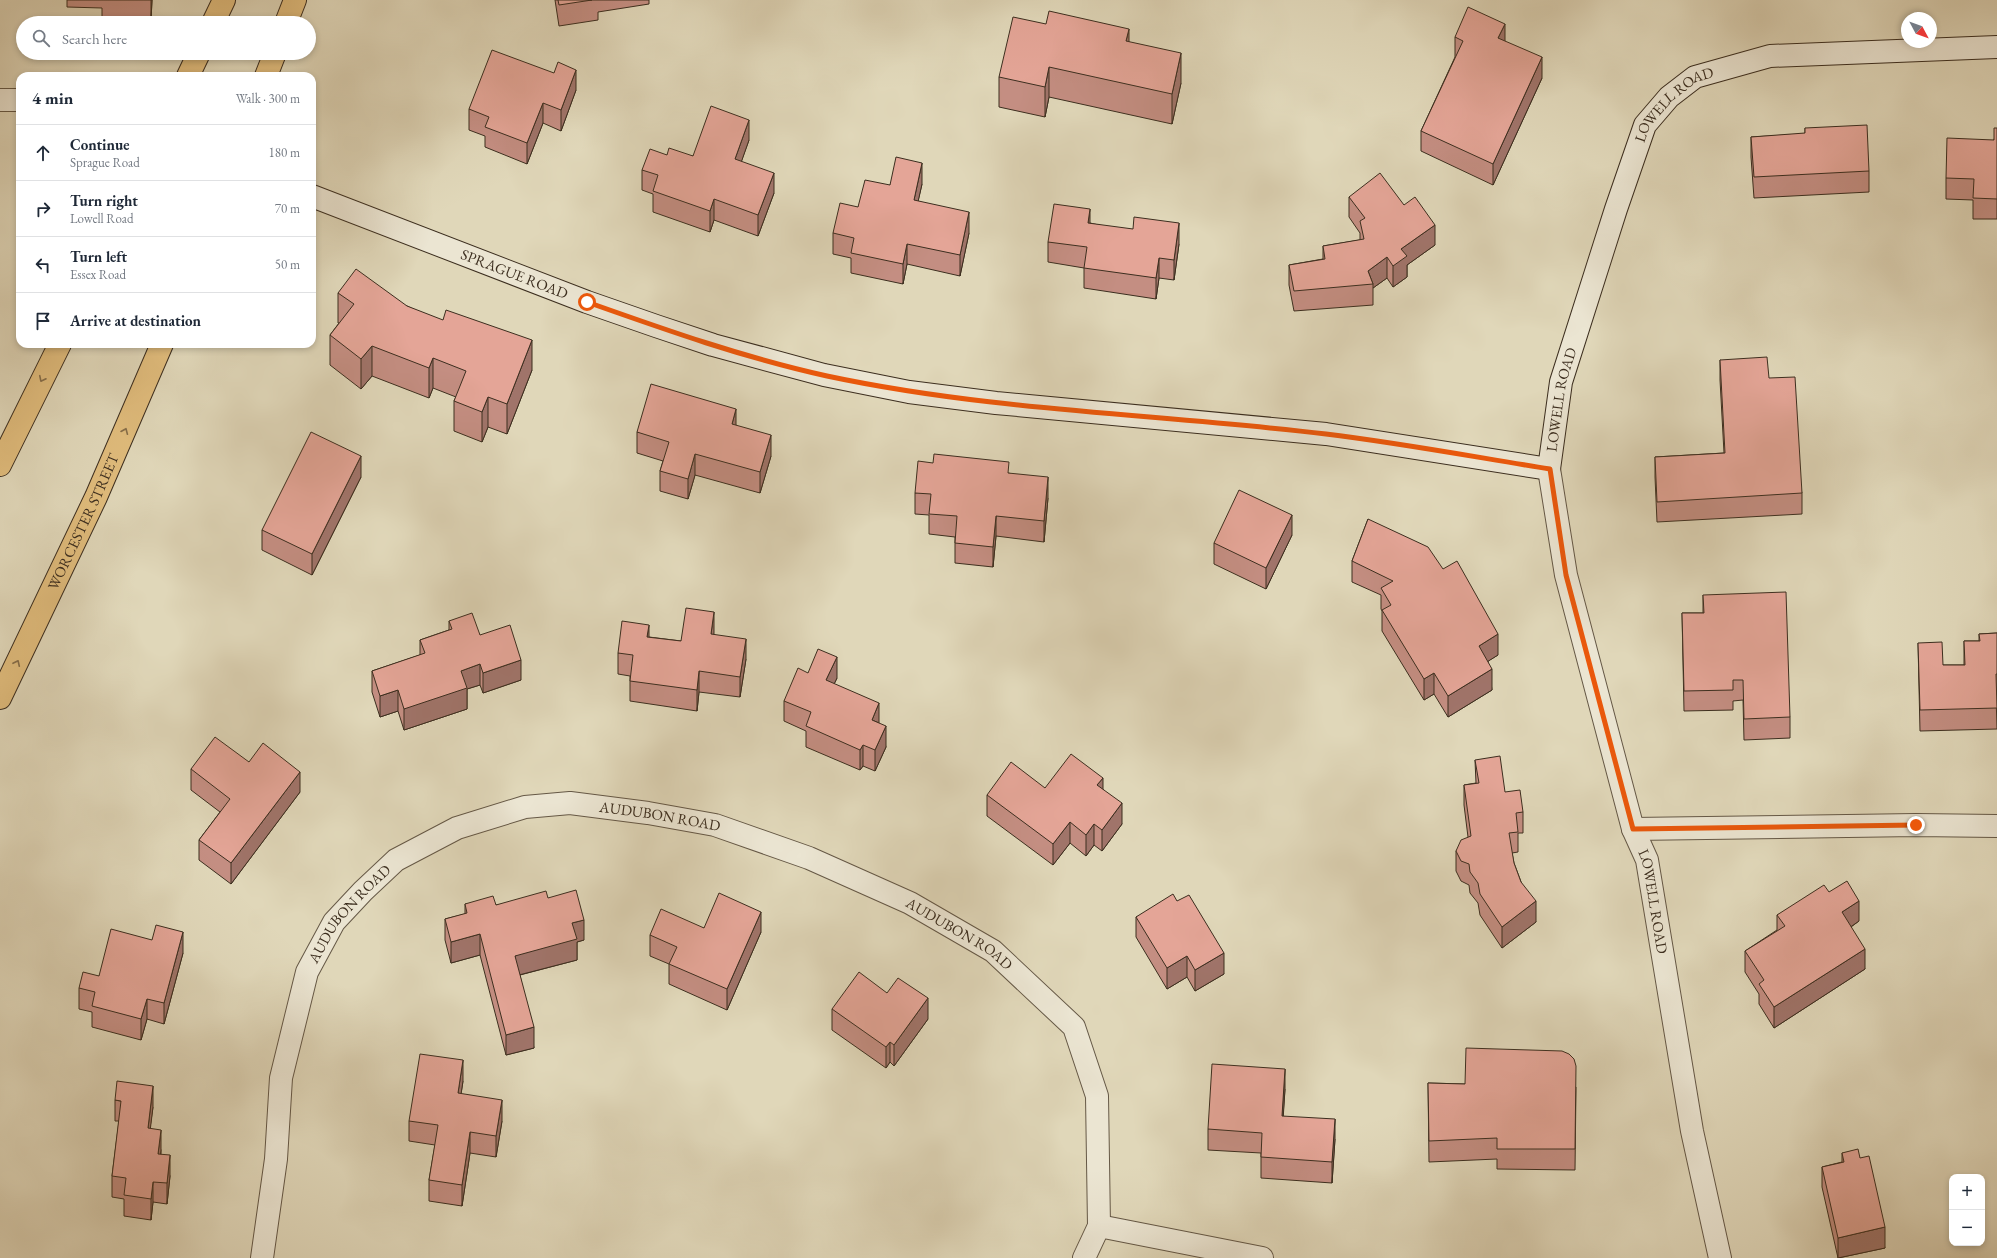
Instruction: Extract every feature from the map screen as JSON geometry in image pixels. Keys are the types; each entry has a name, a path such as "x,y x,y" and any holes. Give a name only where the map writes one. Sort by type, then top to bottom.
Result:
{"highway":[{"path":"216,16 224,0"},
{"path":"289,16 295,0"},
{"path":"190,72 196,60"},
{"path":"268,72 272,60"},
{"path":"0,465 58,348"},
{"name":"WORCESTER STREET","path":"0,698 99,490 160,348"}],"street":[{"name":"LOWELL ROAD","path":"1720,1258 1692,1131 1647,860 1633,829 1566,575 1550,469 1561,382 1616,209 1645,125 1669,97 1695,77 1770,56 1997,47"},
{"path":"0,100 16,100"},
{"name":"SPRAGUE ROAD","path":"316,198 587,302 713,345 824,375 909,392 996,403 1326,434 1550,469"},
{"name":"AUDUBON ROAD","path":"262,1258 276,1159 281,1078 307,972 334,922 363,891 396,860 458,828 525,807 570,803 648,813 722,828 809,858 910,903 992,951 1074,1027 1097,1096 1099,1226 1084,1258"},
{"path":"1633,829 1916,825 1997,826"},
{"path":"1099,1226 1262,1258"}],"building":[{"path":"558,0 592,0 559,5"},
{"path":"1468,7 1505,24 1498,38 1542,57 1493,164 1421,131 1463,41 1455,37"},
{"path":"1049,11 1129,29 1126,41 1181,53 1172,94 1049,67 1045,87 999,77 1013,17 1046,24"},
{"path":"492,50 554,73 558,62 576,70 561,110 543,103 527,143 485,127 489,117 469,109"},
{"path":"711,106 749,120 735,159 774,173 758,215 714,199 710,211 653,191 658,175 642,170 650,149 667,155 669,148 693,156"},
{"path":"1867,125 1869,171 1754,177 1751,137 1805,133 1805,128"},
{"path":"1994,128 1997,128 1997,199 1973,198 1974,179 1946,178 1947,138 1994,140"},
{"path":"896,157 922,163 914,200 969,212 960,255 907,244 903,264 851,253 854,238 833,233 840,203 858,207 865,180 890,185"},
{"path":"1380,173 1404,205 1415,197 1435,225 1401,249 1407,256 1393,266 1387,257 1368,271 1373,284 1294,291 1289,265 1325,259 1323,246 1364,239 1360,221 1365,218 1349,197"},
{"path":"1054,204 1090,209 1088,223 1133,229 1134,217 1179,223 1174,260 1159,258 1156,278 1084,268 1087,247 1048,242"},
{"path":"356,269 407,306 443,320 446,310 532,340 507,404 488,397 482,412 454,401 466,371 433,358 429,368 372,346 361,359 330,335 354,304 338,293"},
{"path":"1767,357 1769,378 1795,377 1802,493 1657,502 1655,457 1725,453 1720,360"},
{"path":"651,384 736,409 732,424 771,435 760,472 695,454 688,479 660,471 669,442 637,432"},
{"path":"311,432 361,456 312,554 262,530"},
{"path":"934,454 1009,462 1008,473 1048,477 1044,521 996,516 993,547 955,543 957,516 929,514 931,494 915,493 918,461 933,463"},
{"path":"1239,490 1292,515 1266,568 1214,543"},
{"path":"1368,519 1428,547 1443,569 1457,561 1498,634 1479,646 1492,669 1448,696 1434,673 1424,679 1382,610 1391,605 1381,588 1393,581 1352,561"},
{"path":"1786,592 1790,717 1744,719 1743,680 1733,680 1733,690 1684,691 1682,613 1704,613 1703,595"},
{"path":"686,608 714,612 711,634 746,639 740,677 699,671 697,690 630,681 633,655 618,653 622,621 649,625 647,637 681,641"},
{"path":"472,613 480,635 510,625 521,660 483,673 480,664 461,671 467,688 404,709 398,690 380,696 372,671 425,653 420,640 452,629 449,621"},
{"path":"1997,633 1997,708 1920,710 1918,643 1942,642 1943,665 1965,665 1964,641 1980,641 1979,634"},
{"path":"818,649 837,657 826,680 879,703 872,720 886,726 875,750 863,745 860,750 806,726 811,712 784,701 798,668 808,673"},
{"path":"215,737 249,762 263,743 300,772 231,863 199,840 230,799 191,769"},
{"path":"1071,754 1103,778 1097,785 1122,803 1102,830 1094,824 1086,835 1070,822 1053,844 987,795 1011,762 1045,788"},
{"path":"1500,756 1505,792 1520,790 1523,812 1516,813 1518,832 1509,833 1514,863 1521,882 1536,901 1502,927 1480,894 1478,883 1470,872 1469,864 1461,861 1456,851 1461,840 1471,836 1464,785 1479,783 1475,760"},
{"path":"1847,881 1859,901 1842,912 1865,949 1774,1007 1759,984 1764,980 1745,951 1785,926 1777,915 1824,885 1829,892"},
{"path":"576,890 584,920 572,923 577,939 515,956 534,1027 506,1035 480,934 451,942 445,919 467,913 465,904 493,896 496,905 546,891 548,898"},
{"path":"719,893 761,912 727,989 669,964 677,947 650,935 661,909 704,928"},
{"path":"1173,894 1177,901 1189,895 1224,953 1195,970 1187,956 1167,968 1136,917"},
{"path":"156,925 183,932 164,1003 147,999 141,1019 92,1006 95,992 79,988 83,972 99,976 111,929 152,940"},
{"path":"859,972 887,993 898,978 928,998 894,1045 890,1042 886,1047 832,1009"},
{"path":"1466,1048 1562,1051 1569,1054 1574,1059 1576,1066 1575,1149 1497,1149 1497,1138 1429,1141 1428,1083 1465,1084"},
{"path":"420,1054 463,1060 458,1093 502,1100 496,1136 470,1132 462,1185 429,1180 438,1125 409,1121"},
{"path":"1212,1064 1285,1069 1282,1116 1335,1119 1332,1162 1261,1157 1262,1133 1208,1129"},
{"path":"117,1081 153,1086 148,1128 161,1130 158,1154 170,1155 167,1183 153,1182 151,1199 124,1195 126,1178 112,1176 121,1101 115,1100"},
{"path":"1858,1149 1860,1158 1869,1156 1885,1227 1838,1238 1822,1167 1844,1162 1842,1153"}],"route":[{"path":"587,302 713,345 824,375 909,392 996,403 1326,434 1550,469 1566,575 1633,829 1916,825"}]}
